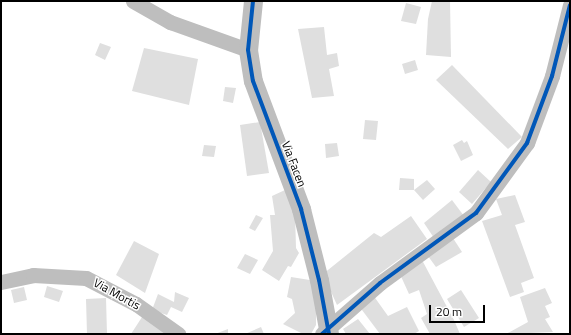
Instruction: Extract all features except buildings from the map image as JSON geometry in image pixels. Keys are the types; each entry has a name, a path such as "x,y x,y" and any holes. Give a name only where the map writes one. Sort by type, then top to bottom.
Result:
{"street":[{"path":"133,1 170,22 248,50"},
{"name":"Via Facen","path":"253,1 248,50 253,82 301,209 320,280 326,332"},
{"path":"326,332 380,282 476,213 527,143 552,76 570,5"},
{"name":"Via Mortis","path":"1,282 33,275 86,278 136,304 178,334"}],"cycle path":[{"path":"253,1 248,50 253,81 301,209 319,280 329,334"},
{"path":"322,334 380,283 476,213 527,143 552,76 570,5"}]}
